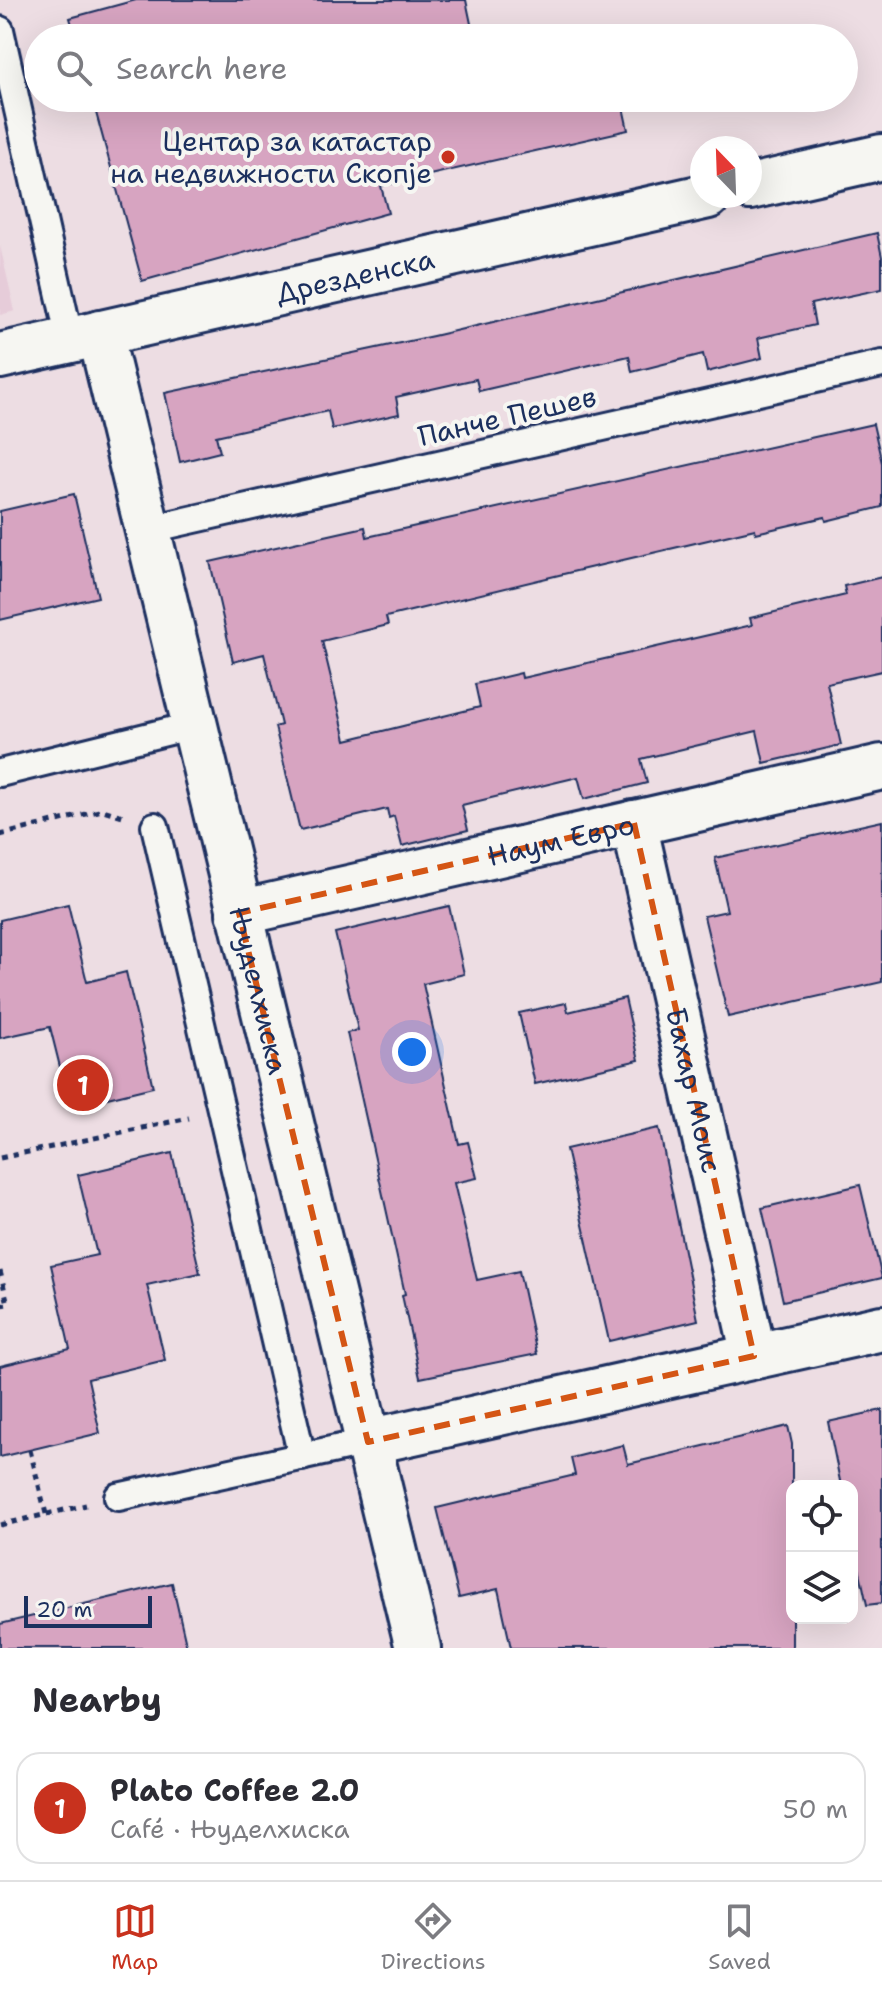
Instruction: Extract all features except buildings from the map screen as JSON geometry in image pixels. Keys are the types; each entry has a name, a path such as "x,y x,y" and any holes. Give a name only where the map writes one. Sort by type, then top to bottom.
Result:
{"street":[{"path":"762,184 882,157"},
{"name":"Дрезденска","path":"0,356 690,200"},
{"name":"Њуделхиска","path":"85,336 146,530 418,1648"},
{"name":"Наум Евро","path":"239,913 882,767"},
{"name":"Бахар Моис","path":"634,823 754,1356"},
{"path":"368,1442 882,1328"}],"lane":[{"name":"Њуделхиска","path":"0,30 85,336"},
{"name":"Панче Пешев","path":"146,530 882,364"},
{"path":"0,773 194,725"},
{"path":"155,826 302,1457"},
{"path":"118,1497 368,1442"}],"path":[{"path":"0,835 103,810 155,826"},
{"path":"0,1158 222,1111"},
{"path":"0,1271 8,1304 0,1305"},
{"path":"30,1450 46,1514"},
{"path":"0,1525 118,1497"}],"highlighted area":[{"path":"634,823 754,1356 368,1442 239,913"}],"shaded area":[{"path":"0,246 15,311 0,315"}],"place":[{"name":"Центар за катастар на недвижности Скопје","path":"448,157"},
{"name":"Plato Coffee 2.0","path":"83,1085"}]}
